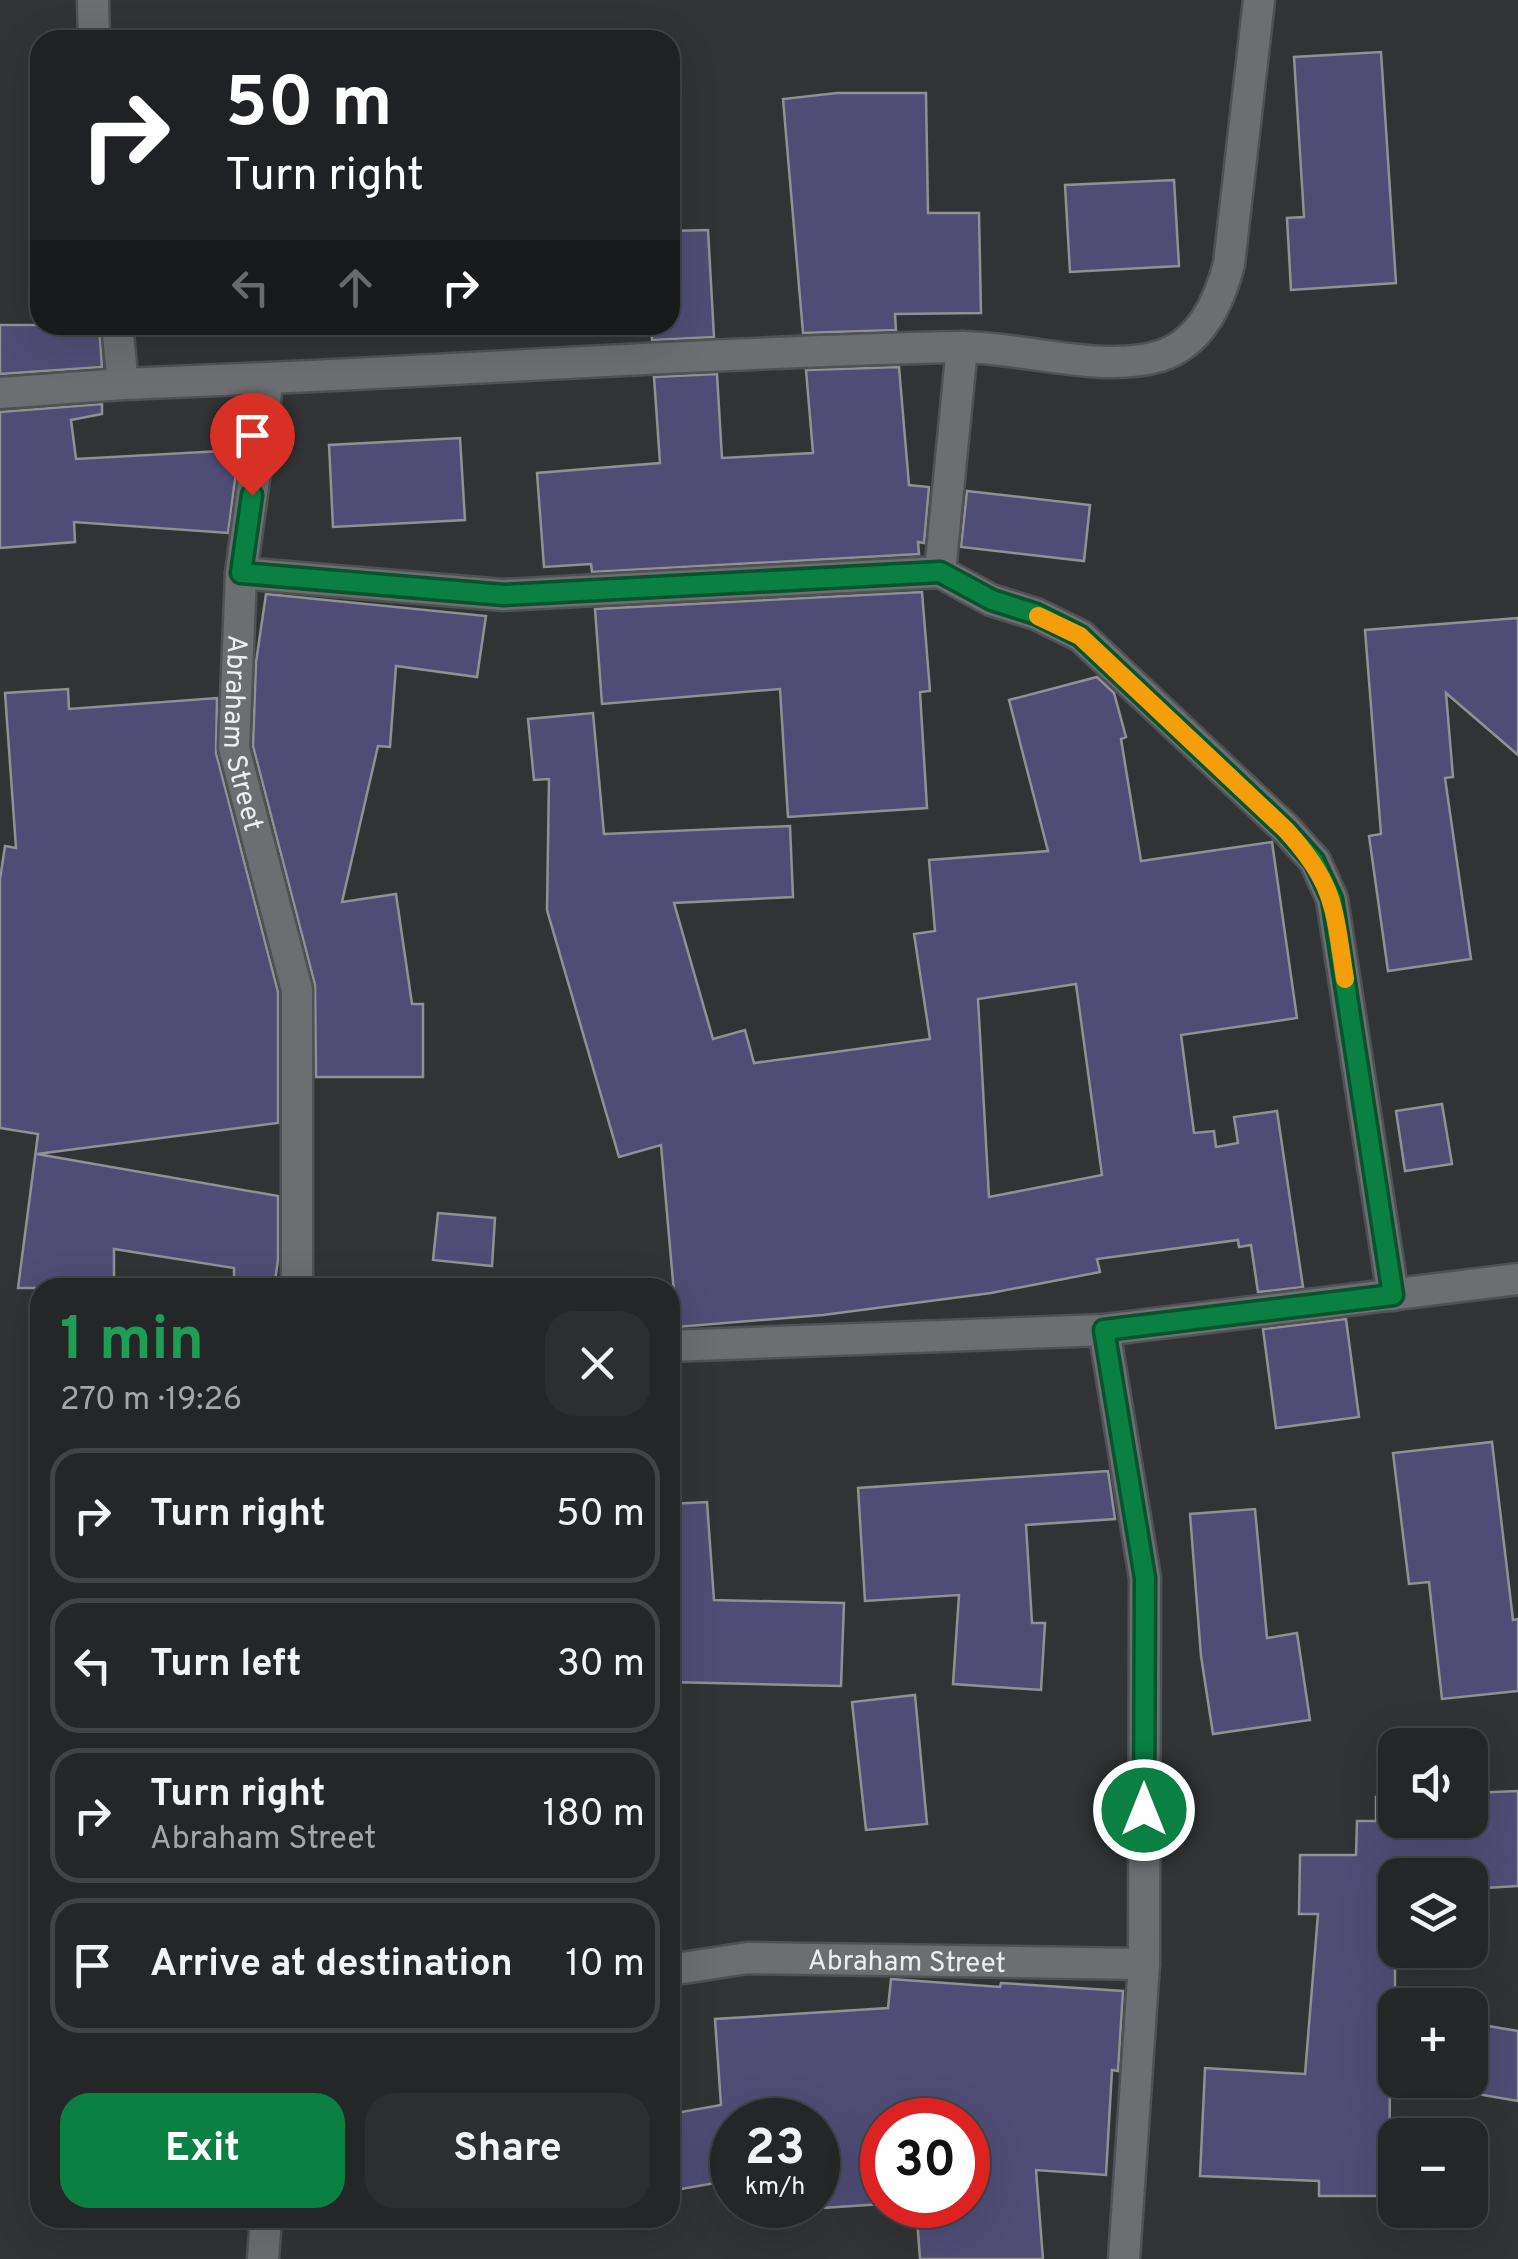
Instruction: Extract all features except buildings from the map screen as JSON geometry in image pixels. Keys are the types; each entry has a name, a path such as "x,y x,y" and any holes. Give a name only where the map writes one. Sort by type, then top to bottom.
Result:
{"street":[{"path":"93,0 94,30"},
{"path":"0,393 123,384 962,347 1131,363 1164,355 1191,339 1213,310 1229,264 1259,0"},
{"path":"118,335 123,384"},
{"path":"940,572 962,347"},
{"name":"Abraham Street","path":"268,378 241,573 234,748 297,990 297,1278"},
{"path":"241,573 504,595 940,572 992,600 1036,614 1080,636 1314,861 1332,899 1393,1295"},
{"path":"680,1346 1104,1330 1518,1279"},
{"path":"1104,1330 1145,1578 1144,1964 1124,2259"},
{"name":"Abraham Street","path":"680,1968 747,1958 1144,1964"},
{"path":"263,2259 265,2228"}],"slow traffic":[{"path":"1038,616 1080,636 1314,861 1332,899 1345,979"}],"route":[{"path":"252,495 241,573 504,595 940,572 992,600 1036,614 1080,636 1314,861 1332,899 1393,1295 1104,1330 1145,1578 1144,1810"}]}
